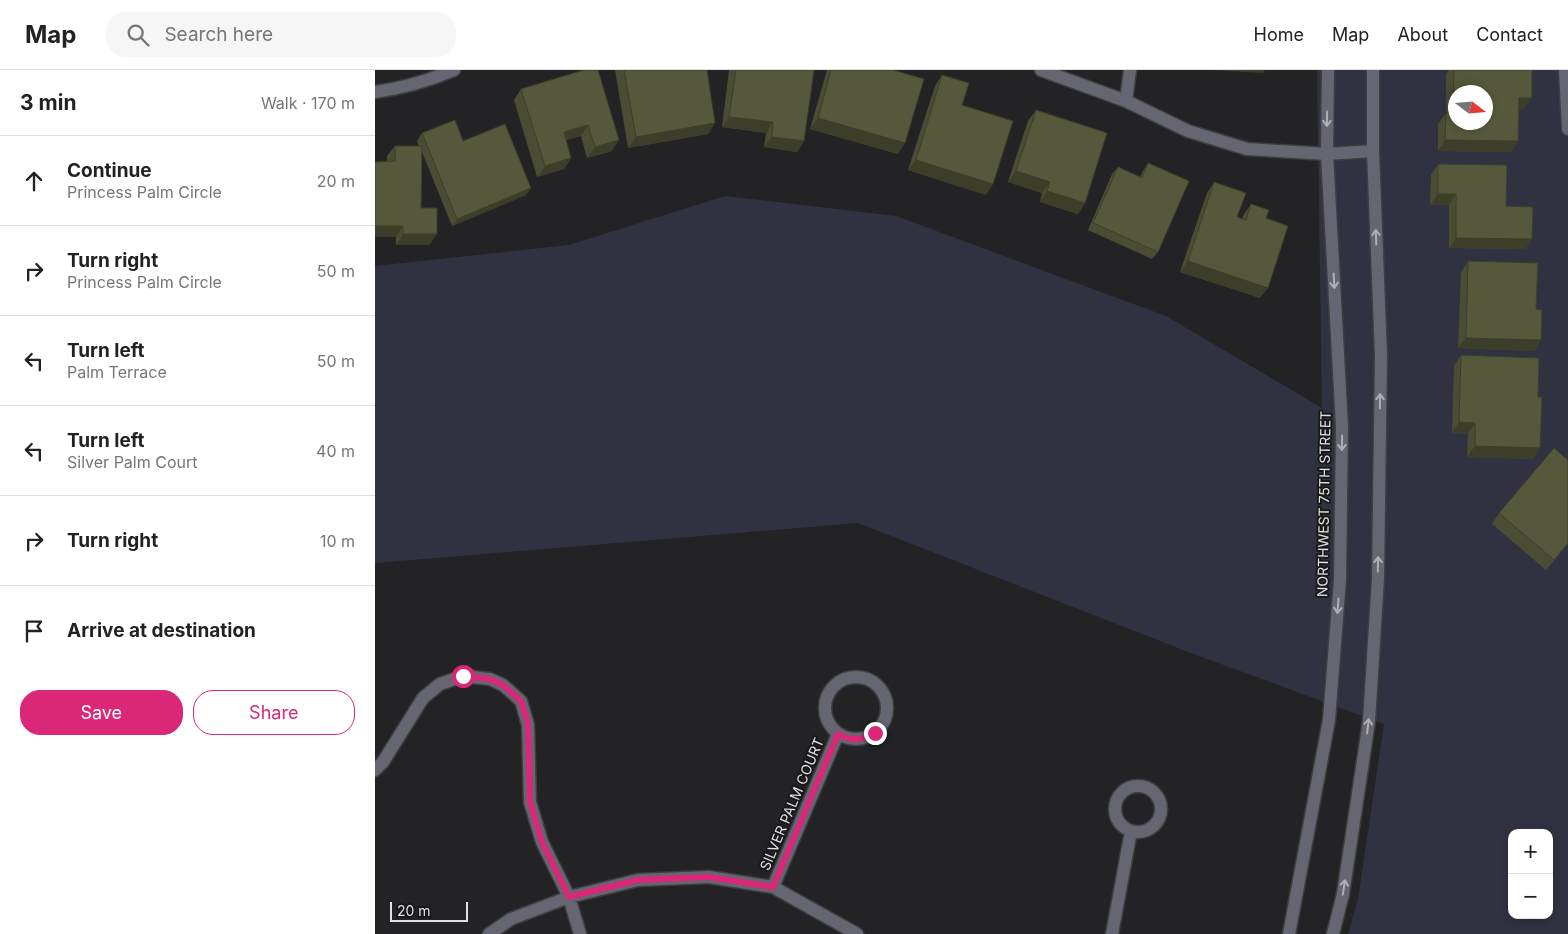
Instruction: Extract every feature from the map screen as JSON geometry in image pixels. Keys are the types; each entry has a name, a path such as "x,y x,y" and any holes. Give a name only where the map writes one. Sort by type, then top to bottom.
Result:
{"street":[{"path":"375,92 401,88 431,80 454,70"},
{"path":"1041,70 1126,101 1188,132 1247,148 1327,154 1373,151"},
{"path":"1126,101 1130,70"},
{"name":"NORTHWEST 75TH STREET","path":"1289,934 1329,720 1339,579 1342,427 1327,154 1328,70"},
{"path":"1333,934 1343,894 1369,721 1378,578 1381,355 1373,151 1373,70"},
{"path":"1565,70 1568,129"},
{"path":"375,770 383,762 423,698 440,684 463,676 490,679 503,685 521,701 528,724 530,802 542,842 569,897 580,934"},
{"path":"861,676 870,679 884,693 887,703 887,714 883,724 875,733 866,738 855,740 844,738 838,734 829,723 825,714 828,694 833,686 841,680 861,676"},
{"name":"SILVER PALM COURT","path":"773,887 838,734"},
{"path":"1112,934 1131,831"},
{"path":"489,934 511,920 569,897 638,880 709,877 773,887 857,934"}],"shaded area":[{"path":"1317,70 1568,70 1568,934 1348,934 1358,899 1384,724 1191,653 858,523 375,563 375,266 569,245 725,196 896,216 1166,316 1322,408"}],"building":[{"path":"584,70 598,70 619,140 595,147 588,125 564,132 571,158 545,166 521,89"},
{"path":"624,70 707,70 715,123 636,137"},
{"path":"736,70 814,70 804,141 772,137 773,122 729,117"},
{"path":"831,70 893,70 924,79 905,143 818,118"},
{"path":"1454,70 1532,70 1532,98 1519,98 1518,141 1445,140 1446,113 1448,113 1448,130 1493,130 1493,85 1454,85"},
{"path":"942,75 969,83 962,105 1013,121 993,184 916,160"},
{"path":"1036,110 1107,133 1085,203 1047,191 1050,182 1016,171"},
{"path":"455,120 463,141 505,124 531,188 457,219 422,133"},
{"path":"395,146 422,146 421,208 437,208 437,234 403,234 403,226 375,226 375,162 395,161"},
{"path":"1148,163 1189,181 1158,252 1093,223 1118,167 1142,178"},
{"path":"1438,164 1507,165 1506,206 1533,207 1532,239 1456,238 1456,194 1438,194"},
{"path":"1214,182 1246,193 1237,217 1246,220 1251,204 1269,210 1266,218 1288,226 1268,288 1188,261"},
{"path":"1468,261 1538,263 1536,309 1542,310 1541,340 1466,338"},
{"path":"1461,355 1539,358 1538,397 1542,397 1540,448 1475,446 1475,423 1459,422"},
{"path":"1554,448 1568,460 1568,543 1554,560 1499,513"}],"route":[{"path":"463,676 490,679 503,685 521,701 528,724 530,802 542,842 569,897 638,880 709,877 773,887 838,734 844,738 855,740 866,738 875,733"}]}
